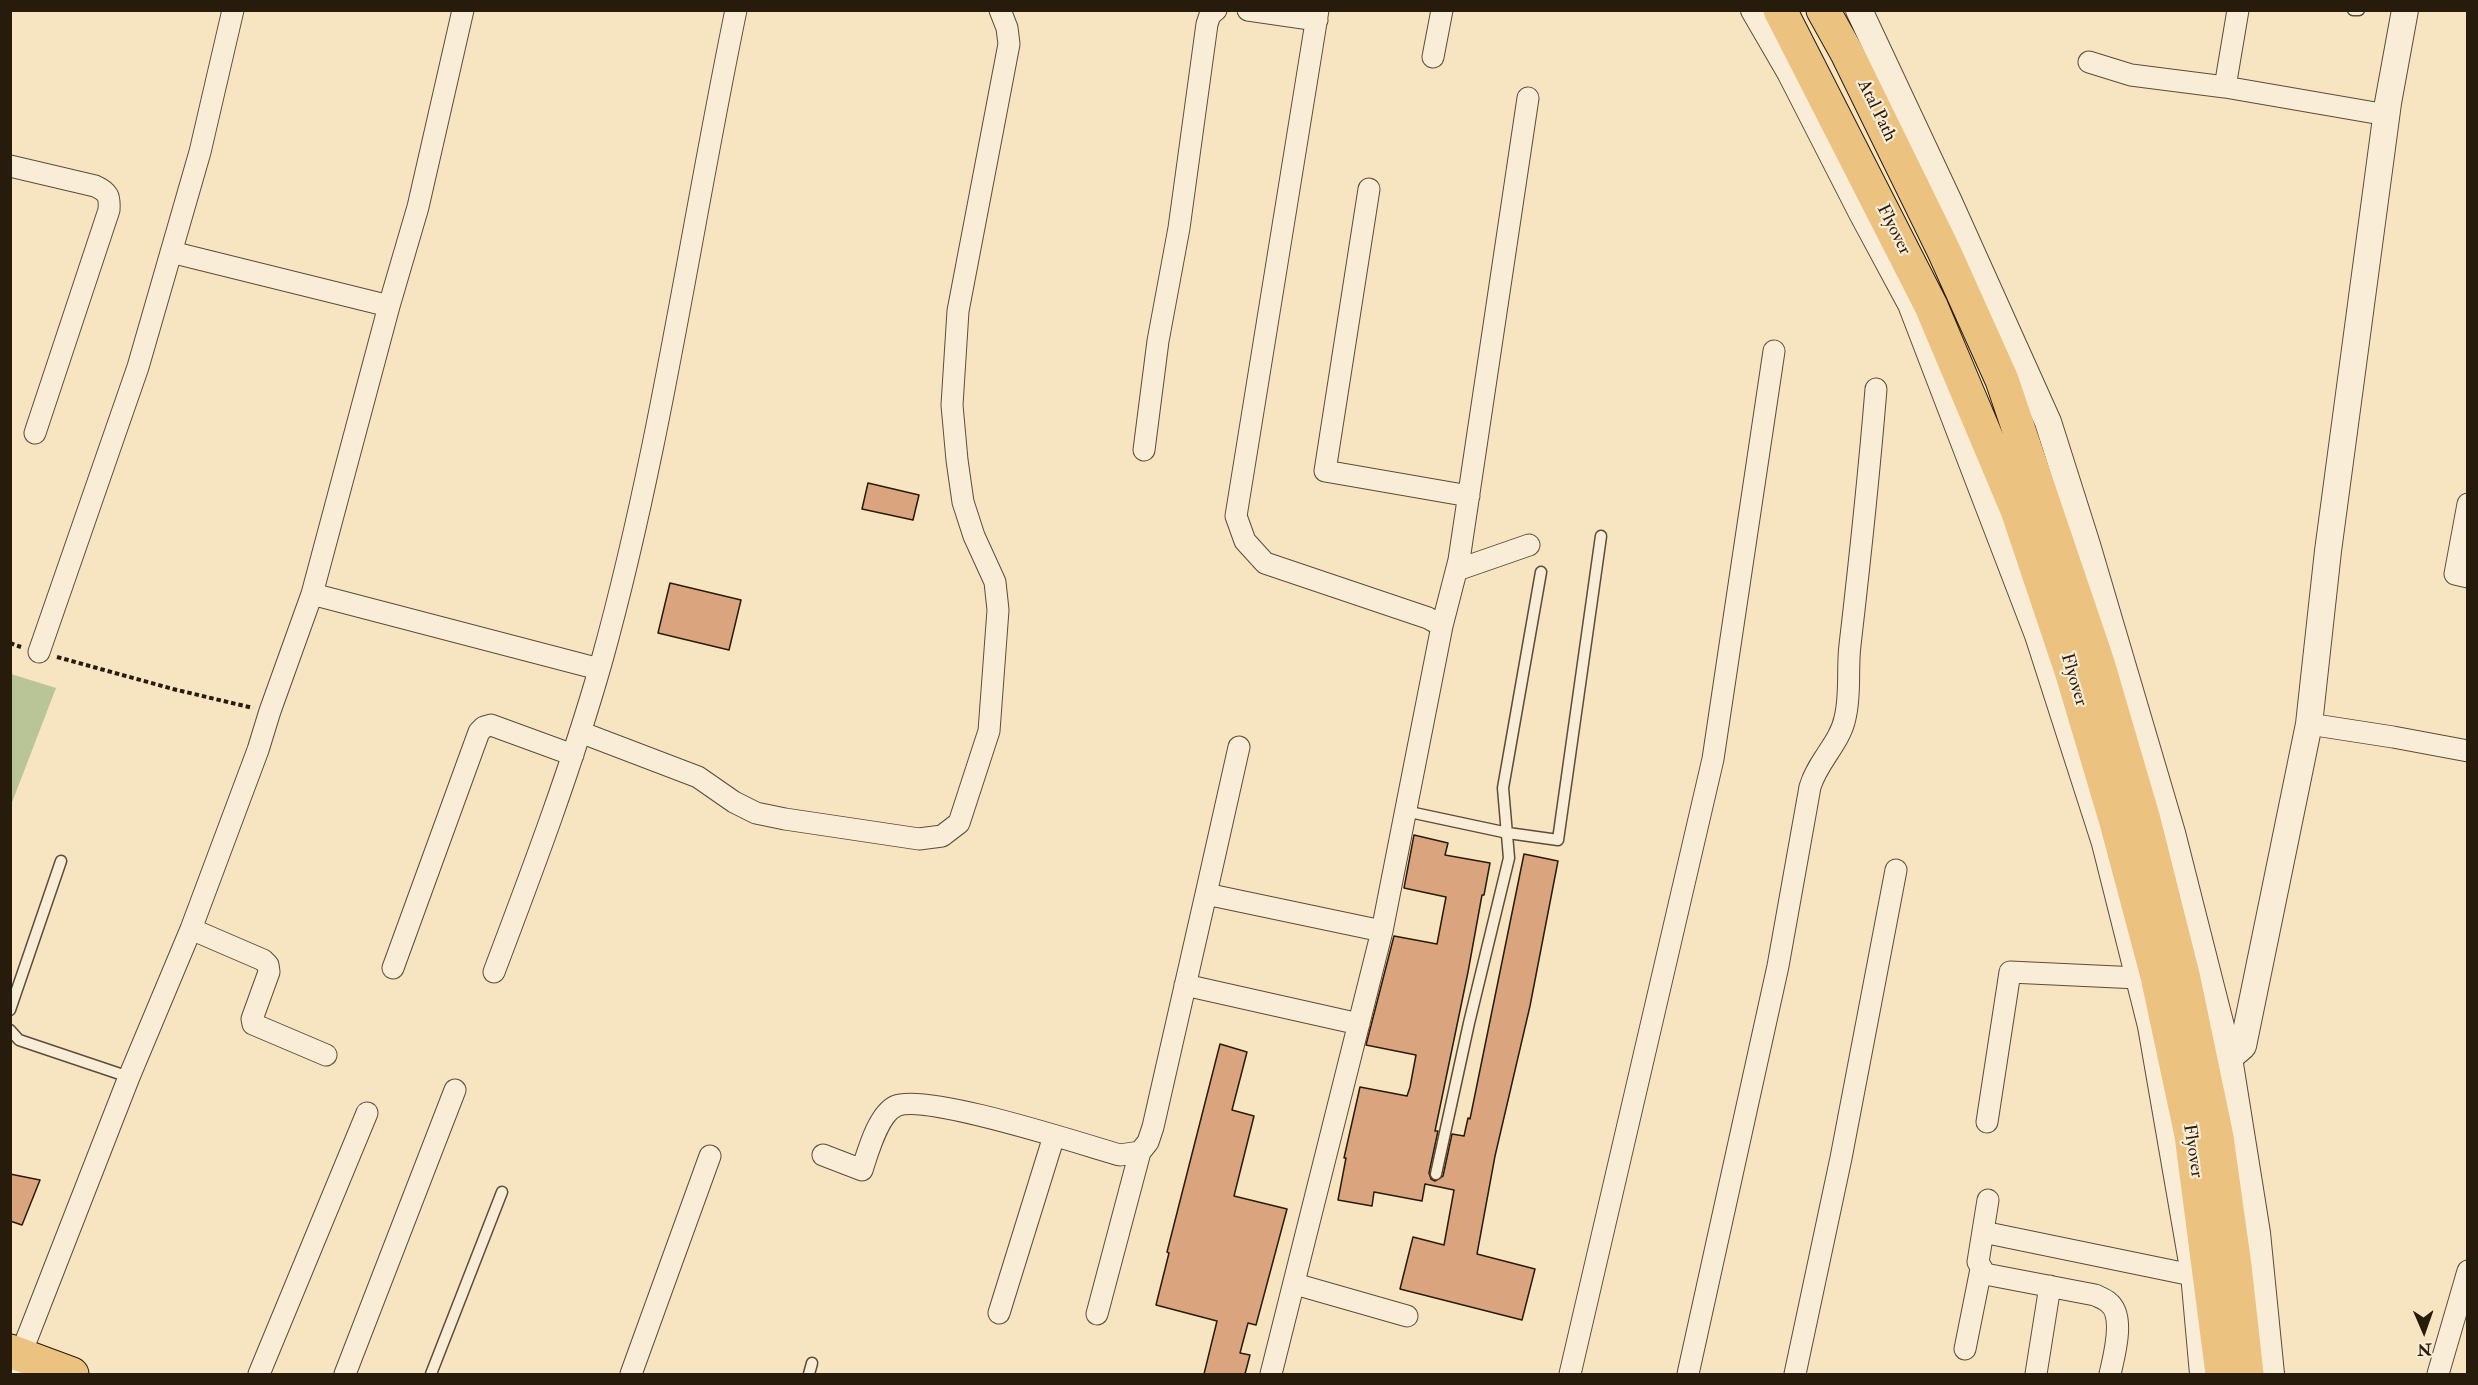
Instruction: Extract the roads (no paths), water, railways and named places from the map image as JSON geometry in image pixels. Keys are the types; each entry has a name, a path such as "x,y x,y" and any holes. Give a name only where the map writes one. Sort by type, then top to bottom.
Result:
{"main road":[{"name":"Atal Path","path":"1823,10 1937,207"},
{"name":"Flyover","path":"1781,27 1809,64 1932,306 2017,510 2072,674 2116,822 2151,954 2186,1112 2222,1374"},
{"name":"Flyover","path":"1937,207 1944,251 2002,380 2033,467 2098,663 2144,820 2184,980 2217,1137 2247,1374"},
{"path":"13,1366 72,1374"}],"street":[{"path":"39,652 138,367 212,104 233,10"},
{"path":"13,1366 191,929 258,750 312,594 389,306 418,207 463,10"},
{"path":"494,972 573,755 599,669 630,549 677,324 736,10"},
{"path":"580,732 698,777 734,802 756,813 919,839 942,836 959,823 989,731 998,610 995,582 974,536 963,502 952,405 958,311 1009,44 1007,28 1000,10"},
{"path":"1144,450 1158,341 1179,228 1207,24 1210,15 1216,10"},
{"path":"1248,10 1317,15 1236,516 1245,542 1265,563 1428,618 1442,626"},
{"path":"1432,57 1442,10"},
{"path":"1754,10 1781,27 1915,315 2037,634 2104,843 2151,1026 2190,1274 2203,1374"},
{"path":"1859,10 1937,207 2048,422 2087,545 2172,833 2229,1058 2257,1233 2271,1374"},
{"path":"2225,87 2238,10"},
{"path":"2229,1058 2243,1046 2309,724 2328,551 2387,115 2405,10"},
{"path":"2089,62 2131,75 2225,87 2387,115"},
{"path":"1271,1374 1382,931 1442,626 1456,570 1528,98"},
{"path":"10,166 95,186 107,192 110,198 109,210 35,433"},
{"path":"1369,189 1325,471 1469,496"},
{"path":"171,252 389,306"},
{"path":"1570,1374 1713,759 1774,351"},
{"path":"1688,1374 1778,966 1810,787 1813,777 1840,732 1845,719 1850,646 1876,389"},
{"path":"2468,504 2455,574 2468,577"},
{"path":"1456,570 1529,545"},
{"path":"312,594 599,669"},
{"path":"2309,724 2468,751"},
{"path":"393,968 479,732 491,725 573,755"},
{"path":"1097,1314 1140,1152 1148,1142 1153,1127 1239,747"},
{"path":"1795,1374 1841,1158 1896,870"},
{"path":"1206,894 1382,931"},
{"path":"191,929 263,960 268,965 269,972 252,1018 253,1024 326,1055"},
{"path":"1988,1122 2010,972 2138,978"},
{"path":"1185,985 1359,1024"},
{"path":"345,1374 455,1090"},
{"path":"823,1155 862,1170 886,1114 897,1106 921,1104 952,1108 1120,1155 1140,1152"},
{"path":"259,1374 367,1113"},
{"path":"999,1313 1054,1137"},
{"path":"632,1374 710,1156"},
{"path":"1988,1200 1978,1262 1981,1269 1985,1274 2095,1296 2109,1302 2117,1314 2117,1340 2110,1374"},
{"path":"1983,1232 2190,1274"},
{"path":"1965,1349 1981,1269"},
{"path":"2438,1374 2468,1271"},
{"path":"2189,1374 2190,1274"},
{"path":"1295,1284 1407,1316"},
{"path":"2036,1374 2050,1286"}],"lane":[{"path":"2353,10 2359,10"},
{"path":"1405,811 1508,833 1558,840 1601,536"},
{"path":"1436,1174 1469,1023 1509,858 1503,788 1541,572"},
{"path":"10,1010 61,861"},
{"path":"10,1030 19,1040 129,1077"},
{"path":"432,1374 502,1192"},
{"path":"809,1374 812,1363"}]}
